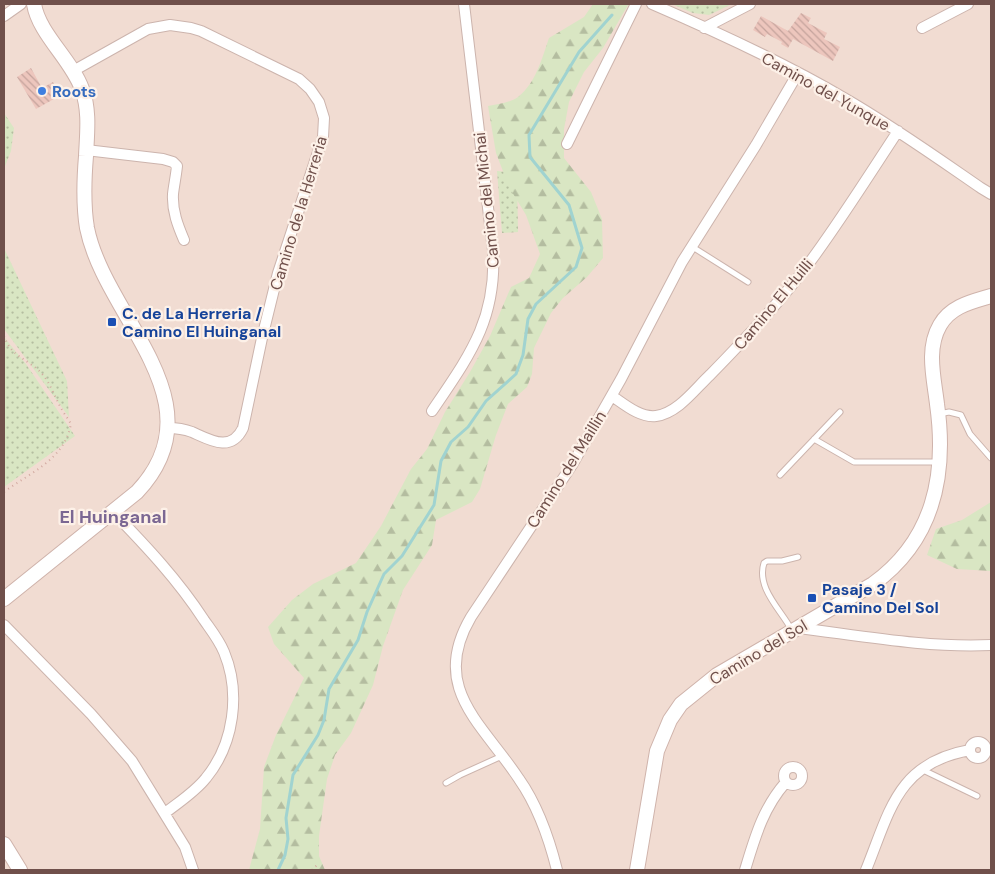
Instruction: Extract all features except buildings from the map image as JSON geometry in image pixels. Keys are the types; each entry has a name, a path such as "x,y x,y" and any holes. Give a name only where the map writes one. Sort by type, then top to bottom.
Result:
{"street":[{"path":"4,16 20,4"},
{"path":"4,600 137,492 150,477 160,459 168,428 168,408 159,379 100,267 90,240 84,198 87,108 82,89 73,71 39,20 34,4"},
{"name":"Camino del Michai","path":"432,411 462,366 479,335 489,308 494,279 493,250 464,4"},
{"path":"567,144 636,4"},
{"name":"Camino del Yunque","path":"652,4 798,73 844,98 898,131 991,194"},
{"path":"704,28 750,4"},
{"path":"922,28 968,4"},
{"name":"Camino de la Herreria","path":"73,71 138,34 159,26 181,26 202,31 299,79 315,95 322,110 324,118 323,137 278,272 262,338 244,428 236,438 221,443 186,430 168,428"},
{"name":"Camino del Maillin","path":"557,870 537,811 519,779 475,721 461,695 456,667 459,642 471,617 572,465 612,396 691,246 756,145 798,73"},
{"name":"Camino El Huilli","path":"612,396 642,414 652,416 669,411 684,400 738,346 796,280 833,230 898,131"},
{"path":"86,150 163,159 173,162 177,166 173,196 174,208 177,224 184,240"},
{"name":"Camino del Sol","path":"637,870 657,751 670,720 681,704 706,682 732,665 796,630 873,584 893,569 915,542 925,521 935,489 939,462 939,414 932,354 937,330 945,318 956,308 991,296"},
{"path":"113,512 161,563 196,608 219,642 231,676 233,690 232,716 228,736 221,754 211,771 198,786 166,813"},
{"path":"4,625 91,714 132,761 166,813 185,847 193,870"},
{"path":"796,630 917,643 991,645"},
{"path":"866,870 895,799 905,783 921,769 940,758 970,750"},
{"path":"745,870 761,820 771,801 786,782"},
{"path":"4,844 20,870"}],"lane":[{"path":"691,246 748,282"},
{"path":"780,475 840,412"},
{"path":"939,414 949,412 961,415 970,434 991,458"},
{"path":"814,439 854,462 939,462"},
{"path":"796,630 766,588 762,568 764,563 768,561 782,561 798,557"},
{"path":"446,783 502,756"},
{"path":"921,769 977,796"}],"path":[{"path":"4,336 14,354 35,366 46,379 71,424 69,437 55,457 4,492"},
{"path":"312,870 317,865"}],"shaded area":[{"path":"4,4 991,4 991,870 4,870"}],"green space":[{"path":"593,4 628,5 603,48 584,72 569,102 564,129 564,158 591,192 602,219 603,258 587,277 563,298 551,313 534,348 532,374 527,387 508,404 496,435 480,489 472,502 436,520 432,545 403,590 383,646 373,685 351,733 335,755 327,779 319,836 319,856 325,870 249,870 260,829 264,767 276,735 304,678 274,644 268,627 292,600 313,584 356,563 381,526 411,469 427,449 445,412 490,336 511,287 529,278 540,254 526,215 509,187 496,153 488,106 511,101 518,97 529,85 538,70 549,38 584,17"},
{"path":"672,4 732,4 709,15 693,13"},
{"path":"4,113 14,128 11,151 4,169"},
{"path":"497,171 517,173 518,232 502,233"},
{"path":"4,248 67,381 69,417 4,329"},
{"path":"4,337 26,364 75,436 4,487"},
{"path":"991,502 991,571 957,569 927,555 936,529 962,520"}],"waterway":[{"path":"278,870 285,855 288,839 286,818 293,775 318,735 324,720 329,689 358,640 367,612 384,574 402,556 434,505 441,461 451,442 468,427 486,401 516,374 523,355 528,319 536,304 576,267 582,248 569,205 530,157 529,135 579,52 612,15"}],"place":[{"name":"Roots","path":"42,91"},
{"name":"C. de La Herreria / Camino El Huinganal","path":"112,322"},
{"name":"Pasaje 3 / Camino Del Sol","path":"812,598"}],"district":[{"name":"El Huinganal","path":"113,517"}]}
